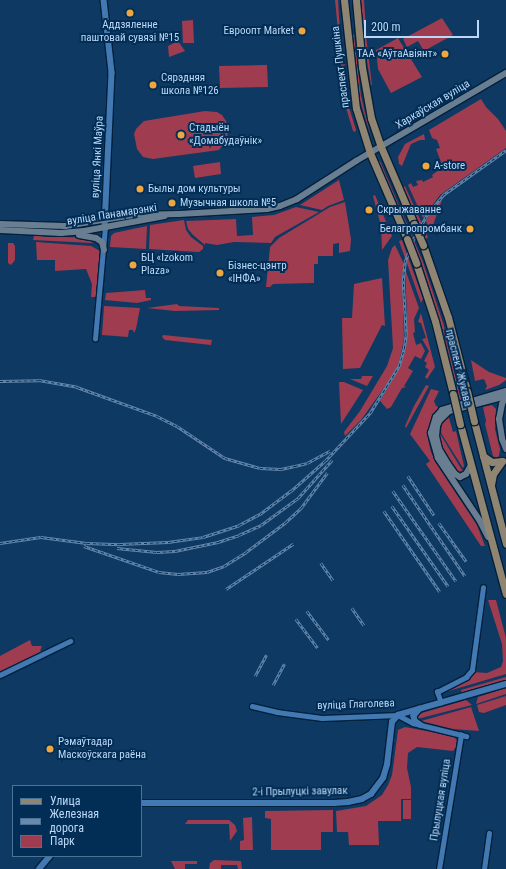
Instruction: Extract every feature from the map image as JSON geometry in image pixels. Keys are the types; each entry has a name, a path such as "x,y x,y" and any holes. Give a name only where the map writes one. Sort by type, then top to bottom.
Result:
{"main road":[{"name":"праспект Пушкіна","path":"344,0 356,108 370,153"},
{"name":"праспект Пушкіна","path":"356,0 368,102 381,147"},
{"name":"Харкаўская вуліца","path":"370,153 506,73"},
{"name":"праспект Жукава","path":"381,147 423,245 448,317 490,487 506,544"},
{"name":"вуліца Панамарэнкі","path":"0,224 64,226 132,215 179,214 280,206 297,199 370,153"},
{"name":"праспект Жукава","path":"370,153 407,239 435,321 460,424 506,594"},
{"name":"вуліца Панамарэнкі","path":"0,230 61,233 105,228 179,214"},
{"path":"61,233 91,236 102,242 104,250"},
{"path":"417,266 430,264"},
{"path":"495,551 480,521 438,458 431,433 436,417 442,410 506,390"},
{"path":"499,393 506,395"},
{"path":"471,466 464,476 460,477 455,474 439,449 436,436 437,426 442,416 449,412 506,395"},
{"path":"506,395 502,404 499,426 506,449"},
{"path":"496,399 502,404"},
{"path":"483,456 492,462 497,463 504,459"},
{"path":"490,487 493,474 504,459"}],"street":[{"name":"вуліца Янкі Маўра","path":"95,339 104,250 112,73 104,0"},
{"path":"441,703 437,692 466,678 472,670 483,588"},
{"path":"0,675 70,641"},
{"name":"вуліца Глаголева","path":"252,706 277,712 322,718 398,714 506,684"},
{"path":"421,725 415,721 414,716 417,711 422,708"},
{"path":"398,714 403,719 421,725"},
{"name":"2-і Прылуцкі завулак","path":"142,803 334,803 362,799 371,794 383,778 387,765 392,722 398,714"},
{"name":"Прылуцкая вуліца","path":"421,725 464,735 439,869"},
{"path":"484,869 489,833"},
{"path":"39,869 49,857"}],"green space":[{"path":"335,0 338,0 340,32 338,31"},
{"path":"361,0 364,0 366,31 363,32"},
{"path":"442,18 453,35 424,51 418,41 407,47 403,39"},
{"path":"193,20 194,43 183,43 182,21"},
{"path":"339,35 342,35 345,67 341,69"},
{"path":"353,35 361,96 371,137 359,97"},
{"path":"366,36 372,85 363,37"},
{"path":"398,38 422,77 391,93 378,69 376,50"},
{"path":"178,41 185,51 169,57 168,46"},
{"path":"267,65 268,87 220,88 219,66"},
{"path":"342,73 345,75 347,101 356,130 355,132 353,131 344,101"},
{"path":"481,99 506,131 506,148 440,195 423,218 408,185 411,183 413,187 418,185 416,181 422,180 423,182 433,177 432,175 443,167 436,149 440,148 437,140 432,138 429,130"},
{"name":"Стадыён «Домабудаўнік»","path":"205,111 217,112 222,115 226,121 228,130 227,140 219,150 153,159 143,157 137,149 134,134 136,129 144,121"},
{"path":"424,134 425,140 420,140 411,144 402,166 399,164 398,157 405,144"},
{"path":"378,161 380,161 423,262 444,326 463,400 460,401 443,331 421,262"},
{"path":"220,162 221,174 195,178 193,166"},
{"path":"339,180 344,200 322,210 300,205"},
{"path":"405,186 428,237 425,240 402,189"},
{"path":"375,195 392,236 382,250 381,226 373,196"},
{"path":"442,200 432,228 429,229 426,221 434,206"},
{"path":"345,202 351,239 350,251 339,253 339,243 333,244 333,256 318,256 318,264 314,264 314,283 273,284 270,287 266,287 270,247 279,238 330,207"},
{"path":"296,207 319,212 275,237 271,243 234,242 217,245 205,243 205,245 188,229 186,221 236,219 237,236 253,235 252,217 274,215"},
{"path":"184,220 186,230 191,237 203,246 203,249 199,252 149,249 150,225"},
{"path":"147,226 146,249 110,247 111,236 114,233"},
{"path":"34,236 93,238 94,240 92,243 33,240"},
{"path":"402,240 423,299 421,303 399,241"},
{"path":"36,242 91,246 100,251 102,254 96,297 91,297 92,284 86,269 55,271 55,260 37,260"},
{"path":"8,243 13,243 15,246 15,260 11,265 8,263"},
{"path":"395,245 404,264 402,277 404,338 398,366 361,420 345,436 344,432 360,411 387,366 393,348 388,260 392,248"},
{"path":"405,269 419,308 414,319 415,332 413,333 416,345 421,343 425,351 421,359 415,356 408,368 413,371 404,386 406,387 402,388 391,407 387,409 380,401 400,367 406,348 407,315"},
{"path":"382,278 385,326 382,325 360,368 343,369 342,318 352,318 354,284"},
{"path":"145,290 146,298 151,298 151,300 137,303 105,300 106,293"},
{"path":"177,304 179,306 219,308 219,310 175,311 147,308"},
{"path":"104,306 140,308 134,333 133,330 129,330 128,337 102,335"},
{"path":"421,313 435,367 427,379 425,377 429,370 425,367 427,363 424,361 429,351 422,339 426,338 421,323 418,322"},
{"path":"163,335 212,340 211,345 165,340 162,337"},
{"path":"471,360 489,372 506,378 506,380 499,385 485,390 487,386 484,379 475,381"},
{"path":"362,376 373,376 367,386 350,379 361,379"},
{"path":"339,382 344,382 363,390 341,424"},
{"path":"426,385 429,386 406,428 405,426 414,406"},
{"path":"431,389 439,391 434,401 436,406 441,408 435,413 430,423 428,439 431,452 436,463 477,525 485,546 481,546 426,464 430,461 410,434"},
{"path":"492,405 496,409 495,429 500,449 499,456 496,458 493,456 485,424 486,421 483,407"},
{"path":"447,417 449,418 453,432 456,431 464,466 463,468 441,433 442,422"},
{"path":"439,432 462,470 465,471 456,472 444,458"},
{"path":"488,600 496,600 506,638 506,674 442,693 442,690 470,677 472,672 487,673 501,667 503,661 502,644"},
{"path":"30,640 32,646 42,646 40,651 51,650 0,673 0,656"},
{"path":"506,677 506,681 462,694 461,690"},
{"path":"506,688 506,694 476,704 478,697"},
{"path":"506,696 506,705 484,713 479,712 477,705"},
{"path":"466,700 472,705 417,719 418,715 422,713"},
{"path":"471,707 479,731 453,729 421,721"},
{"path":"405,727 454,736 457,741 456,747 453,751 417,747 408,753 407,768 411,787 411,799 401,799 401,821 378,821 379,845 349,845 348,832 337,832 336,811 366,806 382,795 392,775 398,730"},
{"path":"403,800 411,800 411,819 403,819"},
{"path":"333,810 333,832 321,832 321,850 271,850 271,819 265,818 265,811"},
{"path":"252,817 253,850 240,850 240,841 244,840 243,818"},
{"path":"188,820 229,820 235,825 237,831 230,841 229,824 185,824"},
{"path":"214,860 241,861 242,869 238,869 237,865 221,865 221,869 209,869 210,863"},
{"path":"171,861 197,861 197,864 185,864 185,869 175,869"}],"railway":[{"path":"0,543 41,537 87,543 120,544 168,542 203,537 239,525 260,514 291,491 325,461 370,413 399,366 406,335 403,281 405,262 413,240 427,215 443,195 506,150"},
{"path":"0,381 39,380 77,387 157,416 177,426 225,458 260,468 281,469 295,466 307,463 330,451"},
{"path":"117,548 157,552 175,551 218,542 239,535 261,525 298,498 332,460"},
{"path":"84,546 159,572 178,574 207,572 224,566 246,552 286,522 301,508 327,473"},
{"path":"408,476 434,515"},
{"path":"403,485 465,576"},
{"path":"393,491 456,581"},
{"path":"392,506 448,586"},
{"path":"384,511 440,592"},
{"path":"439,523 466,561"},
{"path":"226,589 293,544"},
{"path":"321,563 333,580"},
{"path":"352,608 364,625"},
{"path":"307,611 329,640"},
{"path":"296,619 318,648"},
{"path":"255,676 266,655"},
{"path":"273,685 284,664"}],"place":[{"name":"Аддзяленне паштовай сувязі №15","path":"130,13"},
{"name":"Евроопт Market","path":"302,31"},
{"name":"ТАА «АўтаАвіянт»","path":"445,54"},
{"name":"Сярэдняя школа №126","path":"153,85"},
{"name":"Стадыён «Домабудаўнік»","path":"181,135"},
{"name":"А-store","path":"426,166"},
{"name":"Былы дом культуры","path":"140,189"},
{"name":"Музычная школа №5","path":"172,203"},
{"name":"Скрыжаванне","path":"369,210"},
{"name":"Белагропромбанк","path":"470,229"},
{"name":"БЦ «Izokom Plaza»","path":"133,265"},
{"name":"Бізнес-цэнтр «ІНФА»","path":"220,273"},
{"name":"Рэмаўтадар Маскоўскага раёна","path":"50,749"}]}
